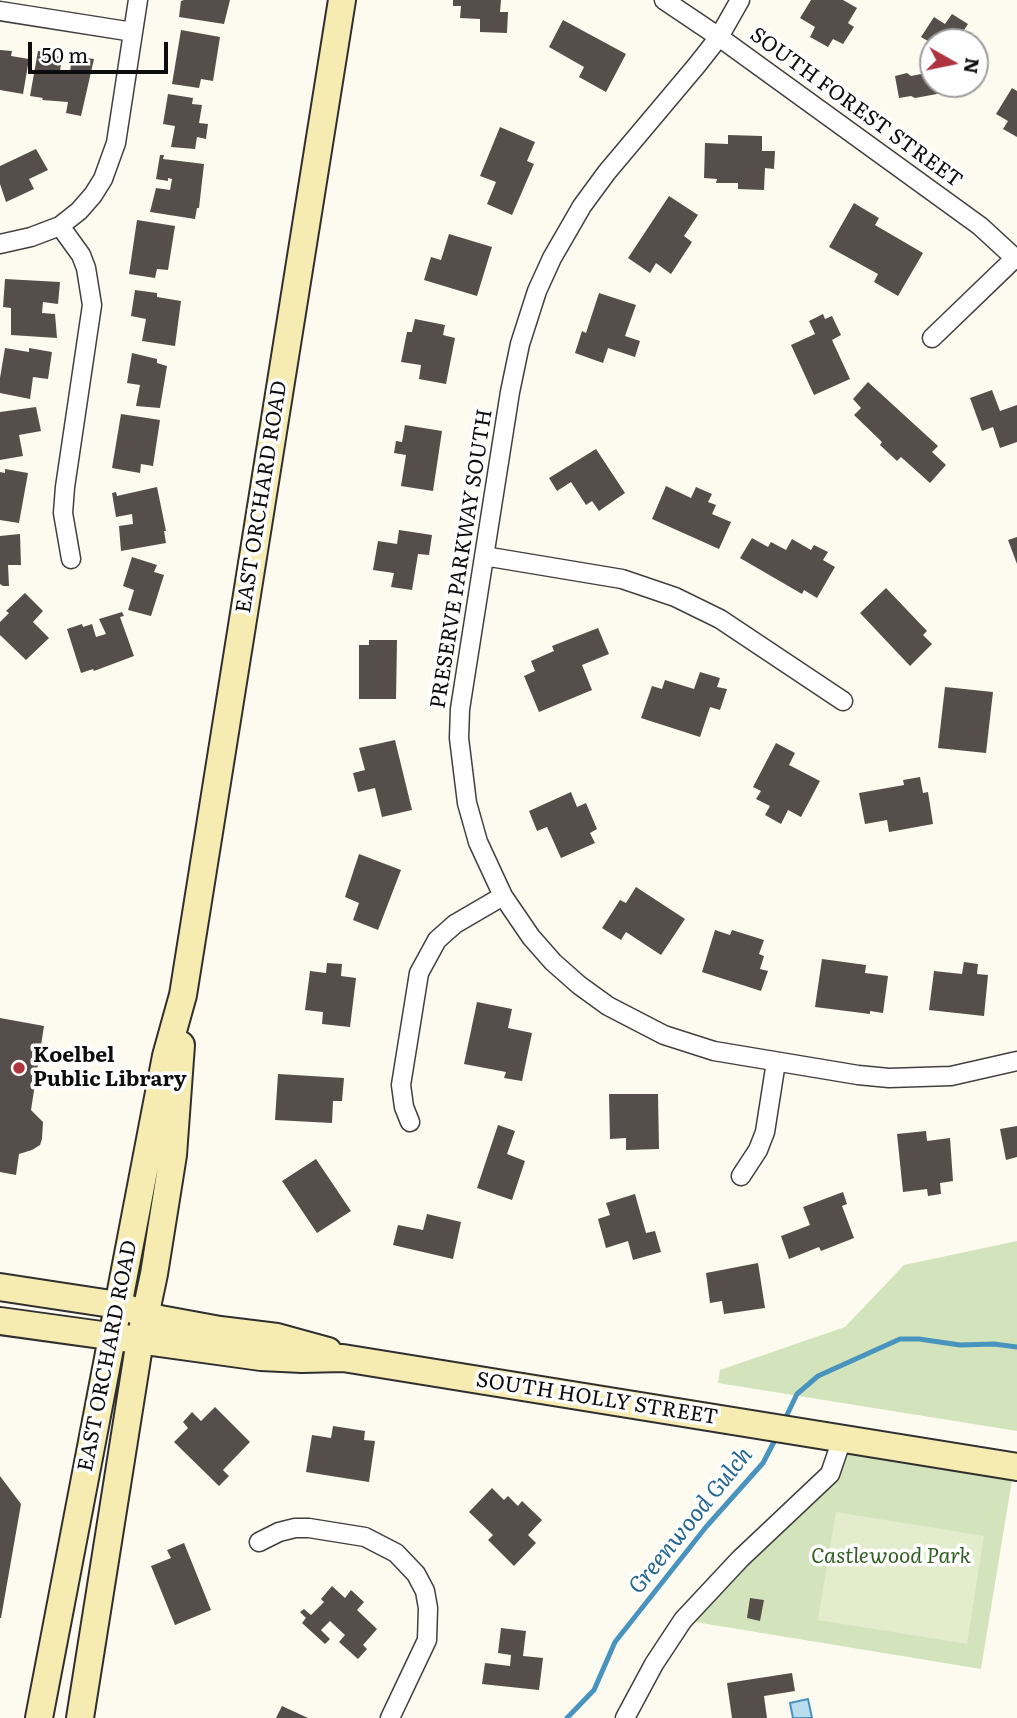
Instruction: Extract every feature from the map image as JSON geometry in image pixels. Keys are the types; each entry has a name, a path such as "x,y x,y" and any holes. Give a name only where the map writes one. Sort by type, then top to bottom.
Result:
{"street":[{"path":"0,244 32,237 60,226 93,195 110,162 116,143 138,0"},
{"name":"EAST ORCHARD ROAD","path":"39,1718 166,1056 183,995 342,0"},
{"name":"SOUTH FOREST STREET","path":"664,0 980,226 1016,259"},
{"name":"PRESERVE PARKWAY SOUTH","path":"740,0 719,37 582,206 537,290 517,356 460,709 459,738 467,803 478,842 503,896 531,937 553,962 608,1006 633,1021 684,1043 714,1051 858,1075 919,1079 980,1071 1017,1061"},
{"path":"0,11 133,32"},
{"path":"60,226 86,268 92,305 65,487 64,524 71,559"},
{"path":"932,338 1016,259"},
{"path":"484,556 622,579 675,597 720,619 843,701"},
{"path":"410,1122 404,1107 401,1085 419,972 437,940 455,924 503,896"},
{"name":"EAST ORCHARD ROAD","path":"80,1718 175,1143 183,995"},
{"path":"741,1176 758,1150 765,1132 776,1062"},
{"name":"SOUTH HOLLY STREET","path":"0,1287 118,1306 143,1327"},
{"name":"SOUTH HOLLY STREET","path":"0,1321 111,1338 143,1327 220,1330 291,1340 343,1358 1017,1467"},
{"path":"625,1718 682,1620 740,1559 830,1474 830,1437"},
{"path":"259,1542 295,1528 365,1537 396,1553 416,1574 425,1591 429,1613 427,1640 390,1718"}],"green space":[{"name":"Greenwood Gulch","path":"1017,1241 1017,1431 718,1383 720,1370 845,1327 904,1265"},
{"name":"Castlewood Park","path":"839,1450 1012,1480 981,1669 683,1620 821,1484"},
{"path":"836,1512 984,1536 967,1644 818,1620"}],"water":[{"path":"808,1699 812,1718 793,1718 790,1703"}],"building":[{"path":"230,0 224,24 179,17 181,1"},
{"path":"453,0 501,0 500,12 508,12 507,33 480,32 480,19 460,18 461,6 453,6"},
{"path":"811,0 843,0 857,8 848,23 854,27 843,44 833,39 828,47 810,37 815,27 800,18"},
{"path":"952,14 968,24 965,28 927,28 934,17 945,24"},
{"path":"563,20 626,54 606,92 579,77 584,67 549,47"},
{"path":"181,30 220,37 213,81 201,79 199,88 172,84"},
{"path":"0,50 12,51 11,56 29,59 23,94 0,90"},
{"path":"38,51 62,57 60,71 70,72 72,56 94,59 81,116 66,113 68,102 30,96"},
{"path":"907,73 911,76 919,74 919,97 899,98 895,76"},
{"path":"1012,88 1017,91 1017,137 1003,129 1008,121 996,114"},
{"path":"168,94 193,98 192,104 202,105 199,123 208,124 206,139 197,137 195,149 171,147 175,126 163,124"},
{"path":"500,127 535,142 527,161 534,164 512,215 487,204 496,182 480,176"},
{"path":"728,135 762,136 762,151 775,151 774,169 765,168 764,190 738,189 738,183 716,183 717,179 704,178 705,143 728,144"},
{"path":"36,149 48,170 29,179 34,189 6,202 0,184 0,166"},
{"path":"160,155 164,155 163,159 204,164 199,208 195,219 150,212 156,188 170,190 172,179 156,179"},
{"path":"669,196 698,215 684,236 692,242 671,274 656,263 650,273 628,258"},
{"path":"854,203 879,218 875,225 923,253 898,296 874,282 878,274 829,247"},
{"path":"137,220 175,226 168,270 157,269 155,278 129,274"},
{"path":"449,234 492,247 477,296 424,280 431,257 441,260"},
{"path":"5,279 60,282 58,304 43,302 42,313 55,314 57,338 11,335 11,308 3,307"},
{"path":"135,290 157,293 157,297 181,301 175,346 142,341 146,319 131,316"},
{"path":"599,293 636,305 625,336 640,341 635,357 608,348 603,363 575,353 582,331 586,333"},
{"path":"823,314 825,319 832,316 841,335 832,340 850,379 814,395 791,345 815,334 809,321"},
{"path":"415,319 445,325 443,335 455,338 446,384 419,379 421,365 401,362 407,332 412,332"},
{"path":"5,348 52,352 48,379 33,377 30,399 0,393"},
{"path":"132,353 157,359 157,363 167,366 160,408 136,406 140,385 127,383"},
{"path":"868,382 938,446 932,452 946,465 930,483 901,457 897,461 854,415 861,408 853,399"},
{"path":"992,390 1000,411 1017,405 1017,442 1000,448 993,427 982,431 970,398"},
{"path":"36,407 41,431 19,435 23,456 0,460 0,412"},
{"path":"121,414 160,420 153,466 141,464 140,473 112,468"},
{"path":"405,425 442,431 433,491 401,486 406,455 394,453 396,441 402,442"},
{"path":"596,449 625,493 599,511 592,501 586,505 571,482 557,491 549,478"},
{"path":"5,469 28,473 19,523 0,520 0,472 5,473"},
{"path":"666,486 691,498 696,487 712,494 708,502 716,505 712,514 731,522 719,549 652,519"},
{"path":"157,487 166,543 121,551 119,526 133,524 132,514 116,517 112,493 116,492 117,496"},
{"path":"399,530 432,535 429,555 418,554 412,590 391,587 394,573 373,570 378,541 397,544"},
{"path":"20,534 21,565 8,565 9,586 3,586 0,584 0,536"},
{"path":"1017,537 1017,564 1008,540"},
{"path":"752,538 768,547 771,542 786,550 792,539 811,550 814,545 828,552 823,560 835,567 817,598 804,590 802,594 740,558"},
{"path":"132,557 157,565 154,572 164,575 151,616 128,610 134,590 123,586"},
{"path":"886,588 927,631 923,635 932,644 910,666 860,613"},
{"path":"25,593 43,611 33,622 49,638 26,660 0,635 0,622 9,613 6,611"},
{"path":"122,612 124,616 120,617 134,656 81,673 67,629 92,624 96,637 106,634 99,619"},
{"path":"598,628 609,654 582,665 592,690 539,712 524,676 535,671 531,661 554,651 552,646"},
{"path":"369,640 397,640 396,699 359,699 359,645 369,645"},
{"path":"700,672 720,678 717,687 727,689 720,710 710,707 700,737 641,718 652,686 662,689 665,680 694,689"},
{"path":"945,687 993,692 986,753 938,748"},
{"path":"395,740 412,810 382,817 375,788 358,792 353,773 365,770 359,748"},
{"path":"776,743 795,753 789,765 820,781 801,817 788,810 781,824 765,815 770,806 756,799 761,791 753,787"},
{"path":"920,777 923,793 928,792 933,824 889,832 887,820 865,824 859,793 904,785 903,780"},
{"path":"571,792 577,807 586,803 597,829 590,833 595,843 561,858 547,827 537,831 529,811"},
{"path":"359,854 401,870 378,930 353,920 359,903 345,897"},
{"path":"636,887 685,919 661,955 626,932 621,940 602,928 620,900 626,903"},
{"path":"715,930 730,935 732,930 764,940 759,954 764,956 760,969 768,971 761,991 702,972"},
{"path":"822,959 866,965 865,973 888,976 883,1013 870,1011 870,1014 815,1007"},
{"path":"964,962 978,964 977,974 988,975 984,1016 929,1010 934,971 962,974"},
{"path":"327,963 342,964 341,976 356,978 350,1027 322,1024 323,1012 305,1010 310,971 326,973"},
{"path":"477,1002 512,1009 508,1028 532,1033 522,1081 504,1078 506,1072 464,1064"},
{"name":"Koelbel Public Library","path":"0,1018 44,1026 31,1110 43,1122 42,1139 40,1145 19,1154 16,1175 0,1172"},
{"path":"278,1074 344,1078 342,1101 333,1101 332,1123 275,1120"},
{"path":"609,1094 658,1094 659,1149 626,1150 626,1138 610,1139"},
{"path":"498,1125 515,1131 507,1154 525,1161 512,1200 477,1188"},
{"path":"1017,1126 1017,1157 1006,1160 1000,1129"},
{"path":"926,1131 927,1141 950,1138 953,1181 940,1183 941,1194 928,1196 927,1189 903,1192 897,1134"},
{"path":"316,1159 351,1211 317,1233 282,1181"},
{"path":"843,1192 847,1204 842,1206 854,1238 821,1251 819,1247 789,1259 781,1236 810,1225 803,1207"},
{"path":"635,1194 646,1233 655,1231 661,1252 633,1260 628,1241 606,1248 598,1219 610,1215 606,1203"},
{"path":"427,1214 461,1222 453,1259 393,1245 398,1225 423,1230"},
{"path":"758,1263 765,1308 724,1314 722,1301 710,1303 706,1273"},
{"path":"215,1407 250,1442 223,1470 229,1476 219,1486 174,1442 188,1428 183,1422 192,1412 201,1421"},
{"path":"333,1426 365,1431 364,1440 375,1441 369,1482 306,1472 312,1435 331,1438"},
{"path":"0,1476 21,1504 1,1618 0,1618"},
{"path":"492,1488 504,1500 508,1496 518,1506 522,1501 542,1520 528,1535 536,1543 514,1566 488,1540 493,1535 469,1512"},
{"path":"184,1543 211,1610 175,1625 151,1566 171,1558 167,1550"},
{"path":"332,1586 345,1598 351,1590 364,1602 357,1610 377,1629 363,1645 367,1649 358,1659 339,1642 345,1635 330,1621 321,1630 330,1639 325,1644 302,1623 306,1618 300,1612 304,1609 311,1615 324,1602 321,1599"},
{"path":"750,1598 764,1600 760,1621 747,1618"},
{"path":"501,1628 526,1631 523,1656 543,1658 539,1690 482,1684 485,1663 510,1666 511,1655 498,1653"},
{"path":"792,1673 795,1691 764,1696 767,1718 732,1718 727,1683"},
{"path":"282,1706 308,1718 276,1718"}],"waterway":[{"name":"Greenwood Gulch","path":"784,1421 797,1394 818,1376 900,1339 1017,1347"},
{"name":"Greenwood Gulch","path":"567,1718 594,1690 615,1642 706,1527 763,1463 777,1436"}],"place":[{"name":"Koelbel Public Library","path":"19,1068"}]}
